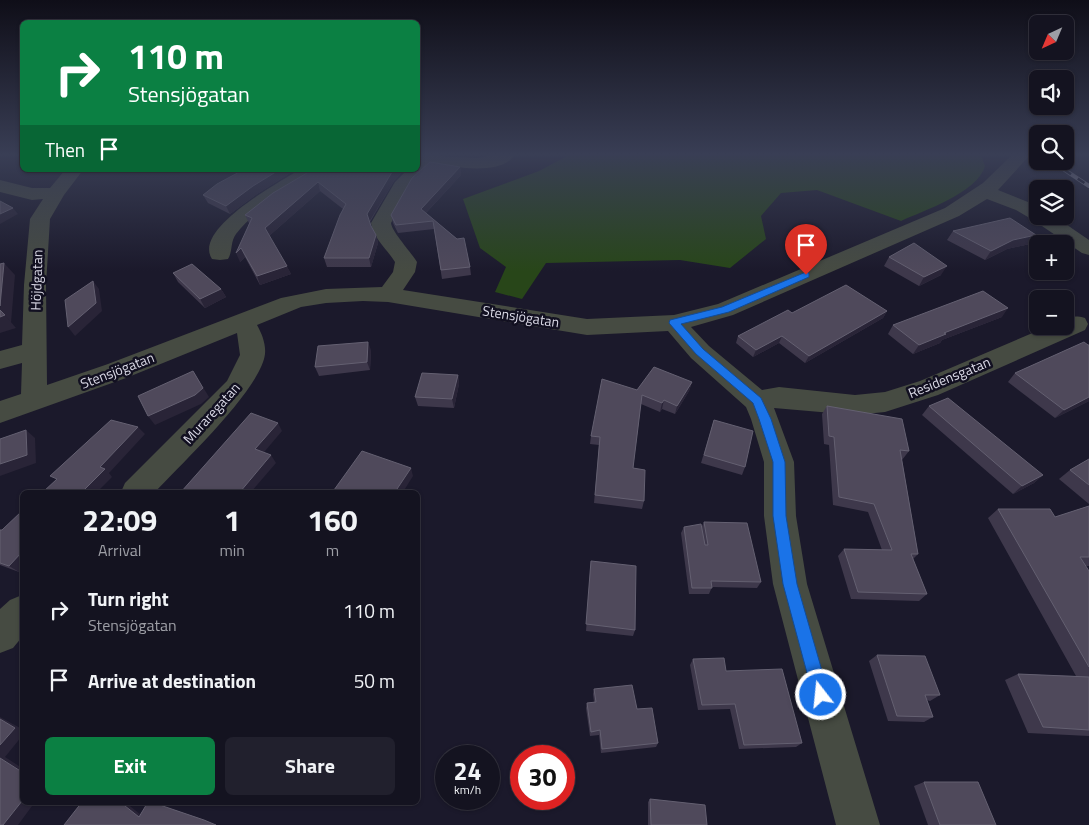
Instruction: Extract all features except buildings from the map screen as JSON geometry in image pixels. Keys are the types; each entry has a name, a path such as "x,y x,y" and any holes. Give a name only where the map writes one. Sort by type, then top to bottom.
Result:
{"street":[{"path":"25,194 44,194"},
{"name":"Höjdgatan","path":"34,401 35,285 40,219 56,194"},
{"path":"220,254 220,243 238,220 275,194"},
{"path":"388,295 404,272 406,262 396,246 382,231 381,223 398,194"},
{"name":"Stensjögatan","path":"0,412 117,371 289,303 318,296 388,295 587,327 674,323 725,310 952,212 984,194"},
{"path":"991,194 1029,211"},
{"path":"1053,225 1089,249"},
{"name":"Muraregatan","path":"138,490 236,388 248,367 254,351 243,320"},
{"path":"674,323 700,352 757,401 779,462 780,516 790,584 858,825"},
{"name":"Residensgatan","path":"757,401 779,397 855,405 885,402 930,388 1076,324"},
{"path":"0,360 35,351"},
{"path":"0,635 20,614"}],"green space":[{"path":"478,194 781,194 761,216 766,239 730,268 680,260 546,263 522,299 495,292 506,267 480,248 463,199"},
{"path":"826,194 959,194 949,200 901,221"}],"route":[{"path":"806,275 725,310 674,323 700,352 757,401 765,419 779,462 780,516 790,584 821,695"}]}
